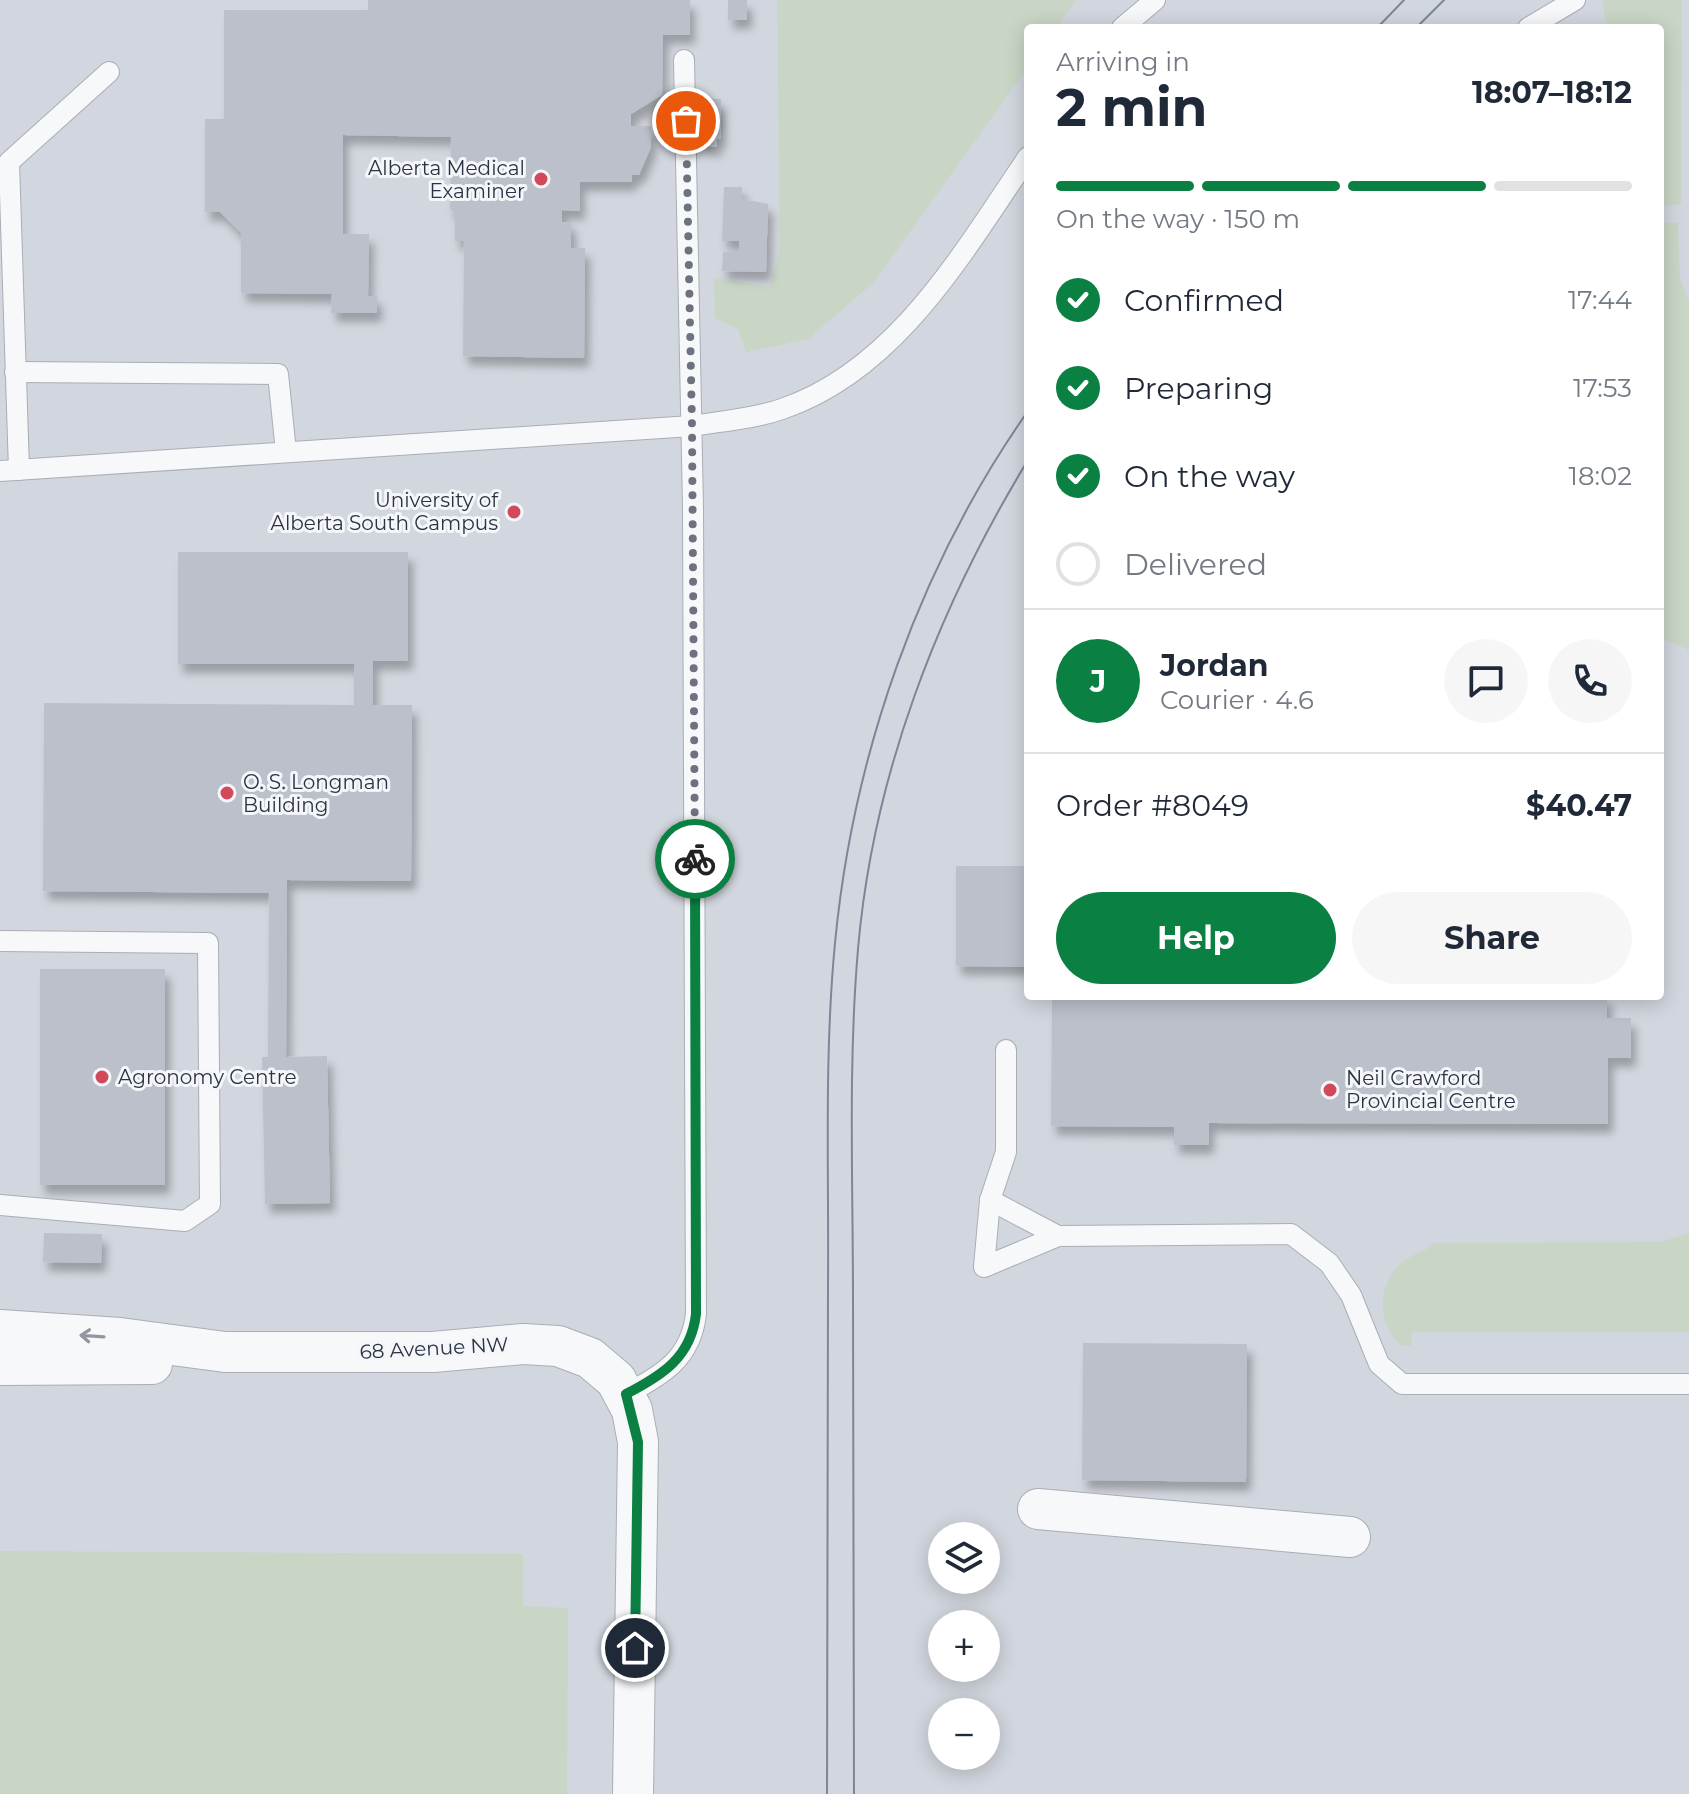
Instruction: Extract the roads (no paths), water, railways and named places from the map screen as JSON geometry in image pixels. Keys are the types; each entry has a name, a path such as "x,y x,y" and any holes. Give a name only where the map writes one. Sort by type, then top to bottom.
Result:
{"street":[{"name":"68 Avenue NW","path":"0,1330 120,1338 225,1352 433,1352 540,1343 590,1358 610,1374 626,1394"},
{"name":"68 Avenue NW","path":"0,1365 152,1364 225,1352"},
{"path":"626,1394 638,1442 633,1794"},
{"path":"1038,1509 1350,1537"}],"lane":[{"path":"1127,24 1155,0"},
{"path":"1535,24 1575,0"},
{"path":"626,1394 663,1373 684,1353 696,1314 692,426 684,60"},
{"path":"109,72 9,162 15,372 10,470 692,426 782,409 847,378 937,291 1024,163"},
{"path":"15,372 278,374 286,452"},
{"path":"0,941 208,943 210,1204 185,1221 0,1205"},
{"path":"1006,1050 1006,1152 990,1200 984,1267 1058,1236 1291,1234 1329,1263 1351,1295 1379,1364 1402,1384 1689,1384"},
{"path":"990,1200 1058,1236"}],"tram line":[{"path":"1381,24 1404,0"},
{"path":"1420,24 1444,0"},
{"path":"827,1794 828,1072 835,943 844,873 857,802 897,665 954,533 1024,417"},
{"path":"854,1794 852,1080 858,949 866,884 878,820 915,695 966,574 1024,467"}],"place":[{"name":"Alberta Medical Examiner","path":"541,179"},
{"name":"University of Alberta South Campus","path":"514,512"},
{"name":"O. S. Longman Building","path":"227,793"},
{"name":"Agronomy Centre","path":"102,1077"},
{"name":"Neil Crawford Provincial Centre","path":"1330,1090"}]}
